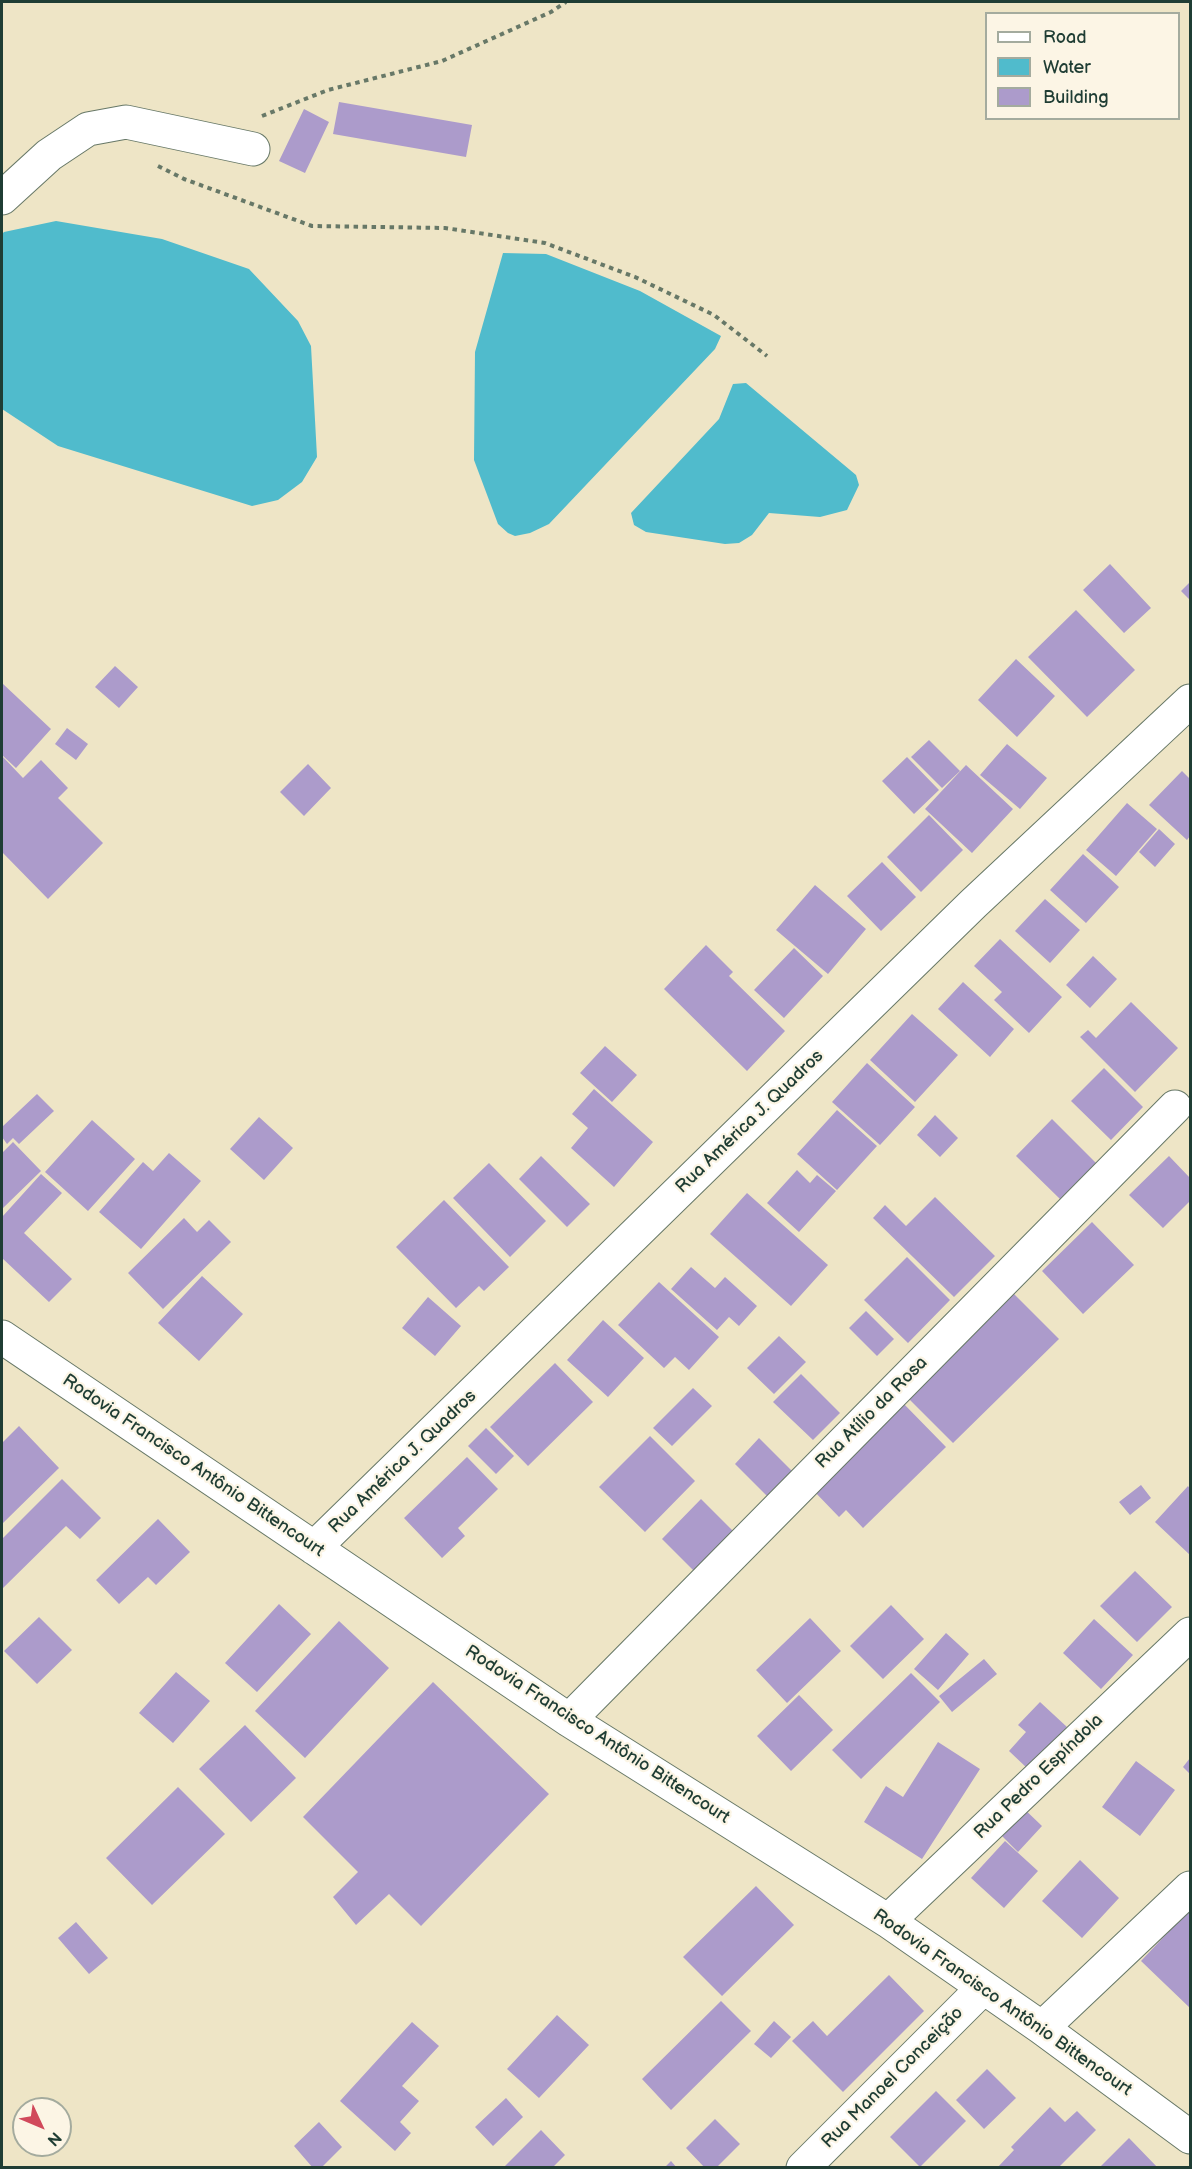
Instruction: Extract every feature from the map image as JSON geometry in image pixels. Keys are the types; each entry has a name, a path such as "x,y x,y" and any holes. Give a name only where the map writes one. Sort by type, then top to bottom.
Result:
{"street":[{"path":"2,198 49,155 88,129 126,122 255,133"},
{"name":"Rua América J. Quadros","path":"314,1548 964,913 1191,700"},
{"name":"Rua Atílio da Rosa","path":"569,1720 1175,1107"},
{"name":"Rodovia Francisco Antônio Bittencourt","path":"2,1337 569,1720 888,1921 1042,2028 1191,2137"},
{"name":"Rua Pedro Espíndola","path":"888,1921 1191,1634"},
{"path":"1042,2028 1191,1888"},
{"name":"Rua Manoel Conceição","path":"802,2168 983,1988"}],"path":[{"path":"255,133 328,90 442,61 551,12 566,2"},
{"path":"152,162 184,179 312,226 445,228 545,243 635,278 714,315 767,356"}],"water":[{"path":"56,221 162,239 249,269 298,321 311,346 317,457 302,482 278,500 252,506 58,446 2,409 2,234"},
{"path":"503,253 546,254 640,291 721,336 715,349 549,524 530,533 515,536 498,524 474,460 475,352"},
{"path":"746,383 856,475 859,485 847,510 820,517 769,513 752,535 739,543 725,544 646,532 634,525 631,513 719,419 733,384"}],"building":[{"path":"339,102 472,125 466,157 333,134"},
{"path":"304,109 329,122 305,173 279,161"},
{"path":"1110,564 1151,608 1124,633 1083,590"},
{"path":"1190,582 1190,600 1181,591"},
{"path":"1076,610 1135,670 1087,717 1028,657"},
{"path":"1016,659 1055,696 1017,737 978,700"},
{"path":"115,666 138,687 119,708 95,687"},
{"path":"2,683 51,729 16,768 2,755"},
{"path":"67,728 88,744 76,760 55,744"},
{"path":"929,740 960,771 942,788 911,757"},
{"path":"1007,744 1047,778 1020,809 980,775"},
{"path":"2,756 23,778 41,760 68,788 58,798 103,843 48,899 2,852"},
{"path":"907,757 939,790 914,814 882,781"},
{"path":"308,764 331,788 304,816 280,792"},
{"path":"966,765 1013,809 972,853 925,809"},
{"path":"1182,771 1190,779 1190,836 1187,840 1149,805"},
{"path":"1127,803 1157,829 1116,876 1086,850"},
{"path":"929,815 963,850 921,892 887,857"},
{"path":"1159,829 1175,844 1155,867 1139,852"},
{"path":"1083,854 1119,887 1086,923 1050,890"},
{"path":"882,862 916,897 881,931 847,896"},
{"path":"815,885 866,929 828,974 776,930"},
{"path":"1045,899 1080,930 1050,963 1015,931"},
{"path":"1000,939 1062,997 1029,1033 994,1000 1002,992 974,966"},
{"path":"706,945 733,972 729,976 785,1031 747,1071 664,989"},
{"path":"794,948 823,976 784,1018 754,990"},
{"path":"1093,956 1117,979 1090,1008 1066,985"},
{"path":"963,982 1014,1029 990,1057 938,1009"},
{"path":"1131,1002 1178,1048 1135,1092 1080,1037 1088,1030 1096,1038"},
{"path":"912,1014 958,1055 915,1102 870,1060"},
{"path":"605,1046 637,1075 612,1102 580,1073"},
{"path":"867,1063 915,1107 880,1145 832,1102"},
{"path":"1104,1068 1143,1107 1111,1140 1071,1101"},
{"path":"594,1089 653,1142 614,1187 571,1148 588,1128 572,1114"},
{"path":"37,1094 54,1111 19,1144 13,1138 7,1144 2,1137 2,1127"},
{"path":"837,1110 877,1146 837,1190 797,1154"},
{"path":"935,1115 958,1138 940,1157 917,1135"},
{"path":"259,1117 293,1148 264,1180 230,1149"},
{"path":"1052,1119 1096,1163 1060,1199 1016,1156"},
{"path":"92,1120 135,1159 88,1211 45,1172"},
{"path":"13,1142 41,1171 2,1209 2,1153"},
{"path":"169,1153 201,1181 141,1249 99,1212 143,1162 153,1171"},
{"path":"541,1156 590,1204 567,1227 519,1179"},
{"path":"1169,1156 1190,1178 1190,1201 1163,1228 1129,1195"},
{"path":"489,1163 546,1221 510,1257 453,1198"},
{"path":"797,1170 810,1183 817,1175 836,1191 799,1232 767,1203"},
{"path":"41,1174 62,1193 24,1233 72,1279 49,1302 2,1258 2,1217"},
{"path":"747,1193 828,1265 791,1306 710,1234"},
{"path":"935,1197 995,1256 954,1297 873,1218 885,1205 906,1226"},
{"path":"444,1200 509,1267 484,1291 479,1286 456,1308 396,1247"},
{"path":"184,1218 197,1232 209,1220 231,1242 163,1309 128,1273"},
{"path":"1092,1222 1134,1265 1083,1314 1042,1271"},
{"path":"907,1257 950,1300 908,1343 864,1300"},
{"path":"691,1267 715,1288 725,1277 757,1306 739,1326 729,1317 717,1330 671,1289"},
{"path":"202,1276 243,1314 199,1361 158,1323"},
{"path":"659,1282 719,1337 689,1370 675,1357 664,1368 618,1325"},
{"path":"1014,1294 1059,1339 953,1443 908,1398"},
{"path":"428,1297 461,1326 435,1356 402,1328"},
{"path":"866,1311 894,1339 877,1356 849,1328"},
{"path":"603,1320 644,1358 608,1397 567,1360"},
{"path":"779,1336 806,1362 774,1394 747,1368"},
{"path":"555,1363 593,1402 528,1466 490,1427"},
{"path":"801,1374 840,1413 813,1440 773,1402"},
{"path":"693,1388 712,1406 672,1446 653,1428"},
{"path":"901,1401 946,1447 863,1528 846,1510 839,1517 812,1489"},
{"path":"19,1426 59,1468 2,1524 2,1443"},
{"path":"486,1428 514,1456 496,1474 468,1446"},
{"path":"650,1436 695,1481 645,1532 599,1487"},
{"path":"759,1438 793,1472 768,1497 735,1464"},
{"path":"467,1457 498,1489 458,1528 465,1536 442,1558 404,1518"},
{"path":"62,1479 101,1518 80,1539 66,1526 2,1589 2,1539"},
{"path":"1141,1485 1151,1498 1130,1515 1119,1502"},
{"path":"1188,1486 1190,1489 1190,1555 1155,1522"},
{"path":"701,1499 734,1532 695,1572 662,1539"},
{"path":"158,1519 190,1552 156,1585 148,1577 119,1604 96,1580"},
{"path":"1135,1571 1172,1607 1137,1642 1100,1606"},
{"path":"279,1604 311,1634 257,1692 225,1663"},
{"path":"891,1605 924,1639 883,1679 850,1646"},
{"path":"39,1617 72,1650 37,1684 4,1651"},
{"path":"810,1618 841,1651 787,1703 756,1670"},
{"path":"1094,1619 1133,1655 1101,1689 1063,1653"},
{"path":"339,1621 389,1668 305,1758 255,1711"},
{"path":"946,1633 969,1654 938,1690 914,1669"},
{"path":"984,1659 997,1674 952,1712 939,1696"},
{"path":"176,1672 210,1701 173,1743 139,1713"},
{"path":"911,1673 940,1702 861,1779 832,1750"},
{"path":"433,1682 549,1794 421,1926 389,1894 356,1925 333,1897 358,1872 303,1817"},
{"path":"799,1695 833,1730 791,1771 757,1736"},
{"path":"1040,1702 1067,1727 1028,1769 1009,1751 1026,1732 1018,1725"},
{"path":"245,1725 296,1778 251,1822 199,1769"},
{"path":"938,1742 980,1769 922,1859 864,1822 886,1786 903,1797"},
{"path":"1190,1758 1190,1774 1183,1767"},
{"path":"1136,1761 1175,1790 1140,1836 1102,1807"},
{"path":"178,1787 225,1834 152,1905 106,1858"},
{"path":"1019,1804 1042,1826 1018,1852 996,1830"},
{"path":"1005,1841 1038,1871 1004,1908 971,1878"},
{"path":"1080,1860 1119,1898 1082,1938 1042,1901"},
{"path":"756,1886 794,1925 722,1996 683,1957"},
{"path":"1190,1909 1190,2008 1141,1961"},
{"path":"76,1922 108,1958 89,1974 58,1938"},
{"path":"889,1975 924,2011 843,2092 792,2041 813,2021 827,2036"},
{"path":"721,2001 751,2031 671,2110 642,2079"},
{"path":"557,2015 589,2045 539,2098 507,2069"},
{"path":"774,2021 791,2037 771,2058 754,2044"},
{"path":"412,2022 439,2046 402,2086 419,2101 400,2122 411,2133 395,2151 340,2101"},
{"path":"987,2069 1016,2098 984,2129 956,2100"},
{"path":"936,2091 966,2121 920,2167 890,2137"},
{"path":"506,2098 523,2117 493,2146 475,2127"},
{"path":"1050,2107 1065,2122 1077,2111 1096,2130 1058,2168 997,2168 1014,2150 1011,2147"},
{"path":"715,2119 740,2144 716,2168 705,2168 686,2148"},
{"path":"319,2122 342,2147 321,2168 313,2168 294,2146"},
{"path":"541,2130 565,2155 552,2168 506,2168 505,2166"},
{"path":"1129,2138 1158,2168 1099,2168"},
{"path":"671,2161 677,2168 664,2168"}]}
